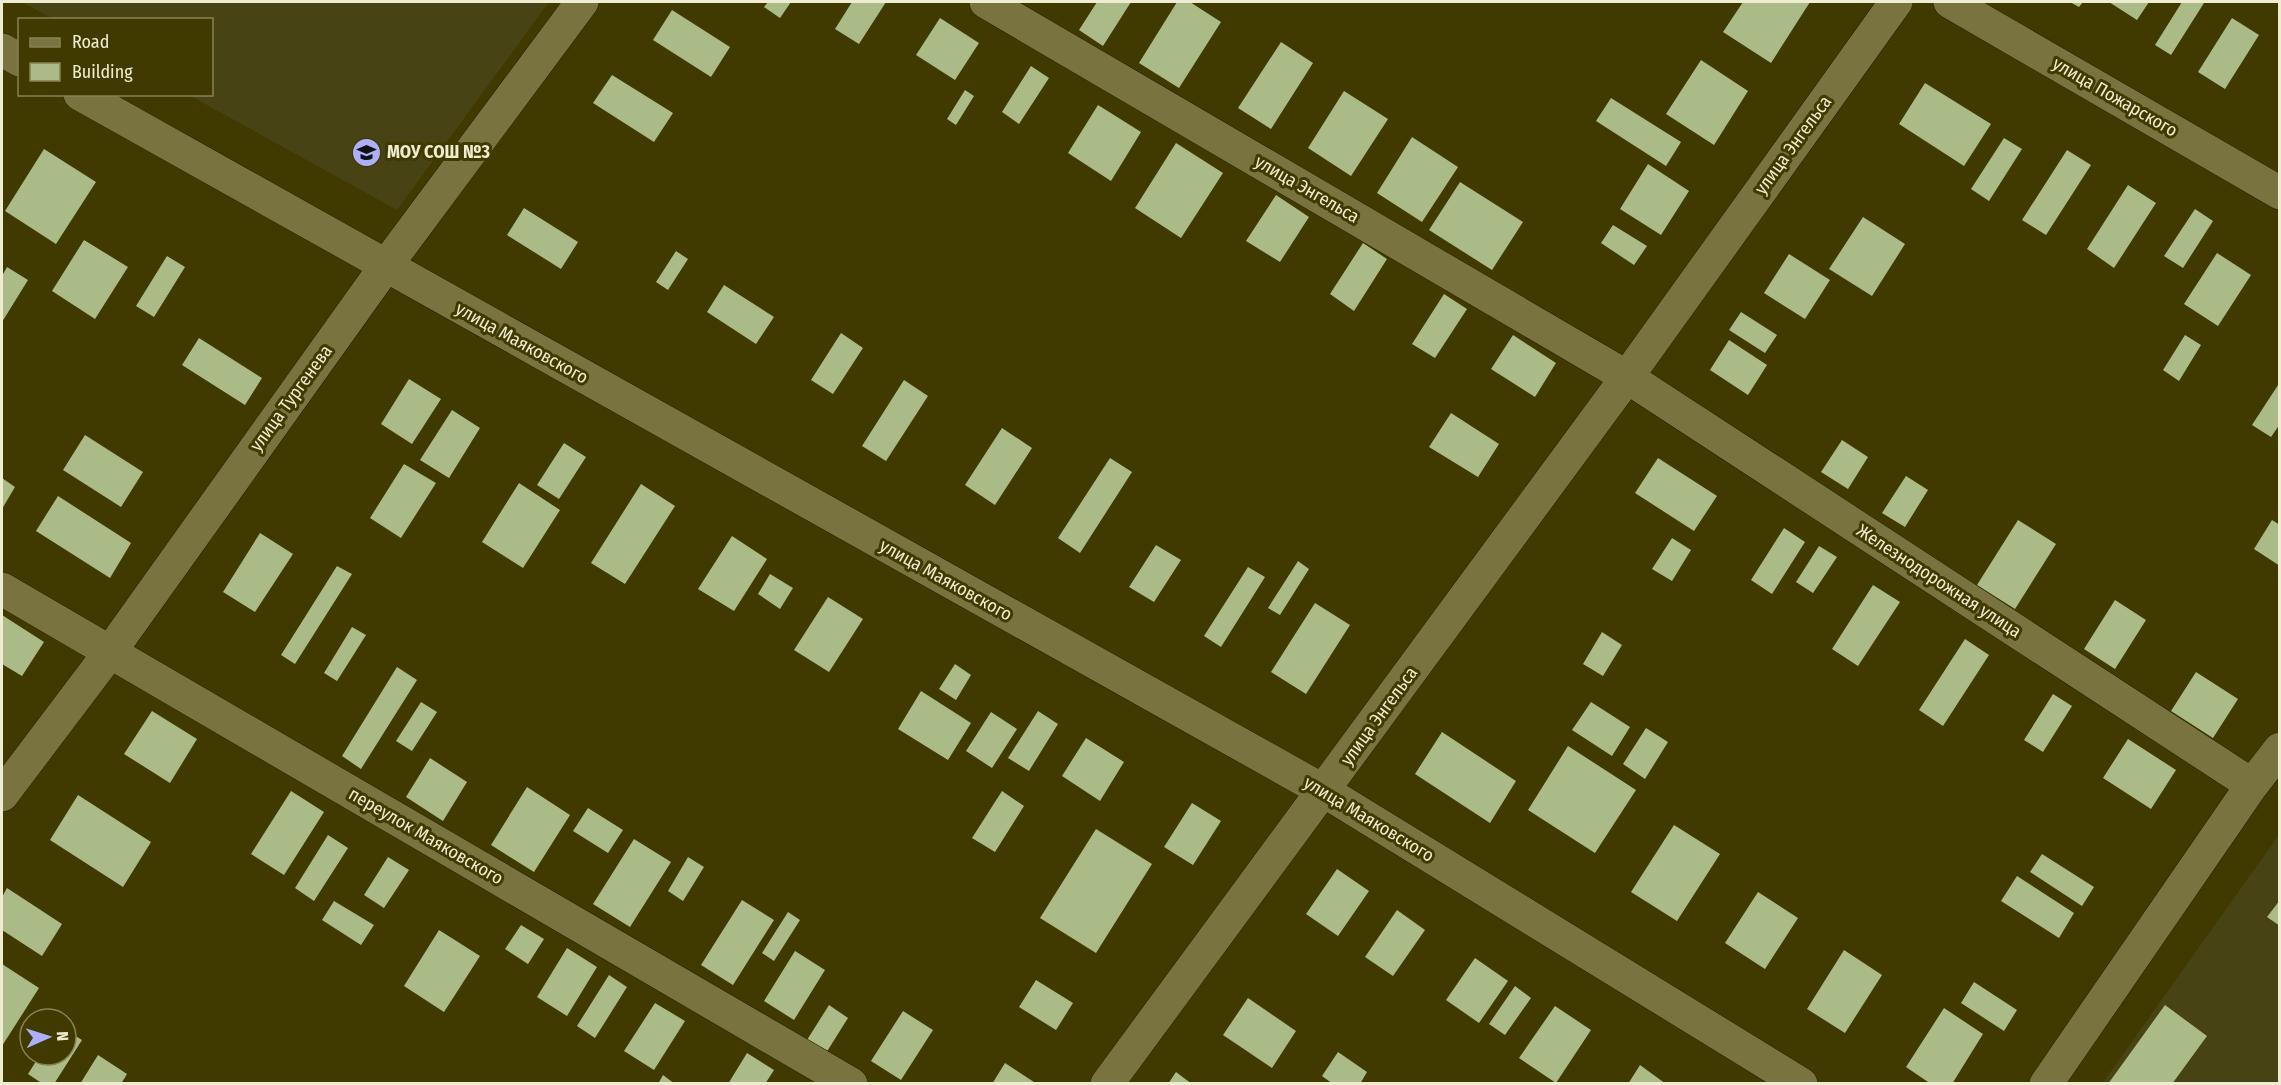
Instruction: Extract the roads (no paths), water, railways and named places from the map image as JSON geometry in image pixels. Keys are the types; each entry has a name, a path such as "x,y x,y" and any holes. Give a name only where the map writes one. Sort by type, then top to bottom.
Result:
{"street":[{"name":"улица Тургенева","path":"2,795 110,652 385,267 582,2"},
{"name":"улица Энгельса","path":"986,2 1627,377"},
{"name":"улица Энгельса","path":"1107,1083 1627,377 1896,2"},
{"name":"улица Пожарского","path":"1950,2 2280,193"},
{"path":"2,50 18,59"},
{"name":"улица Маяковского","path":"84,96 385,267 1324,791 1801,1083"},
{"name":"Железнодорожная улица","path":"1627,377 2252,784"},
{"name":"переулок Маяковского","path":"2,589 851,1083"},
{"path":"2046,1083 2252,784 2280,749"}],"place":[{"name":"МОУ СОШ №3","path":"366,152"}]}
